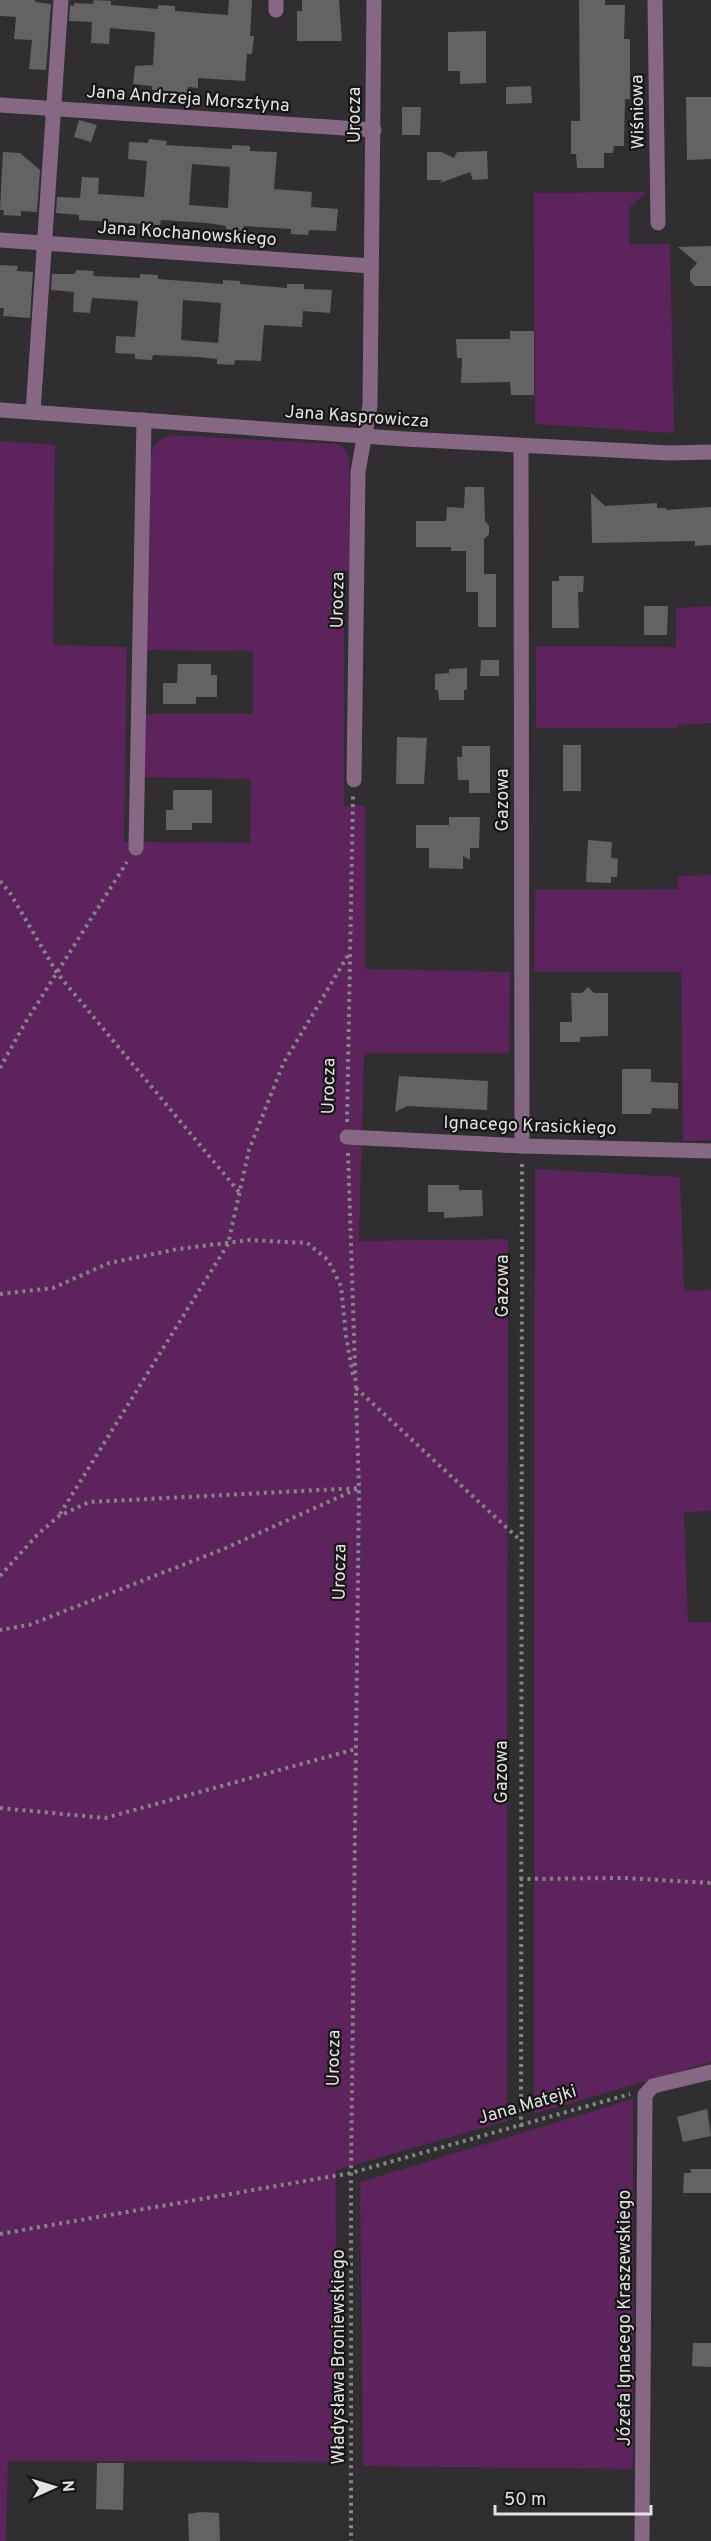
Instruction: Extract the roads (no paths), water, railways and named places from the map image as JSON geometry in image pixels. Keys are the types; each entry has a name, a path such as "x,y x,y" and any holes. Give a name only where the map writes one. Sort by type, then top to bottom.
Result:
{"street":[{"path":"33,412 61,0"},
{"name":"Urocza","path":"354,780 358,472 370,405 374,0"},
{"name":"Wiśniowa","path":"655,0 658,223"},
{"name":"Jana Andrzeja Morsztyna","path":"0,105 374,130"},
{"name":"Jana Kochanowskiego","path":"0,240 371,266"},
{"name":"Jana Kasprowicza","path":"0,410 522,446 669,453 711,452"},
{"path":"136,848 144,420"},
{"name":"Gazowa","path":"522,446 522,1146"},
{"name":"Ignacego Krasickiego","path":"347,1137 522,1146 711,1151"},
{"name":"Józefa Ignacego Kraszewskiego","path":"642,2541 645,2095 653,2086 711,2072"}]}
